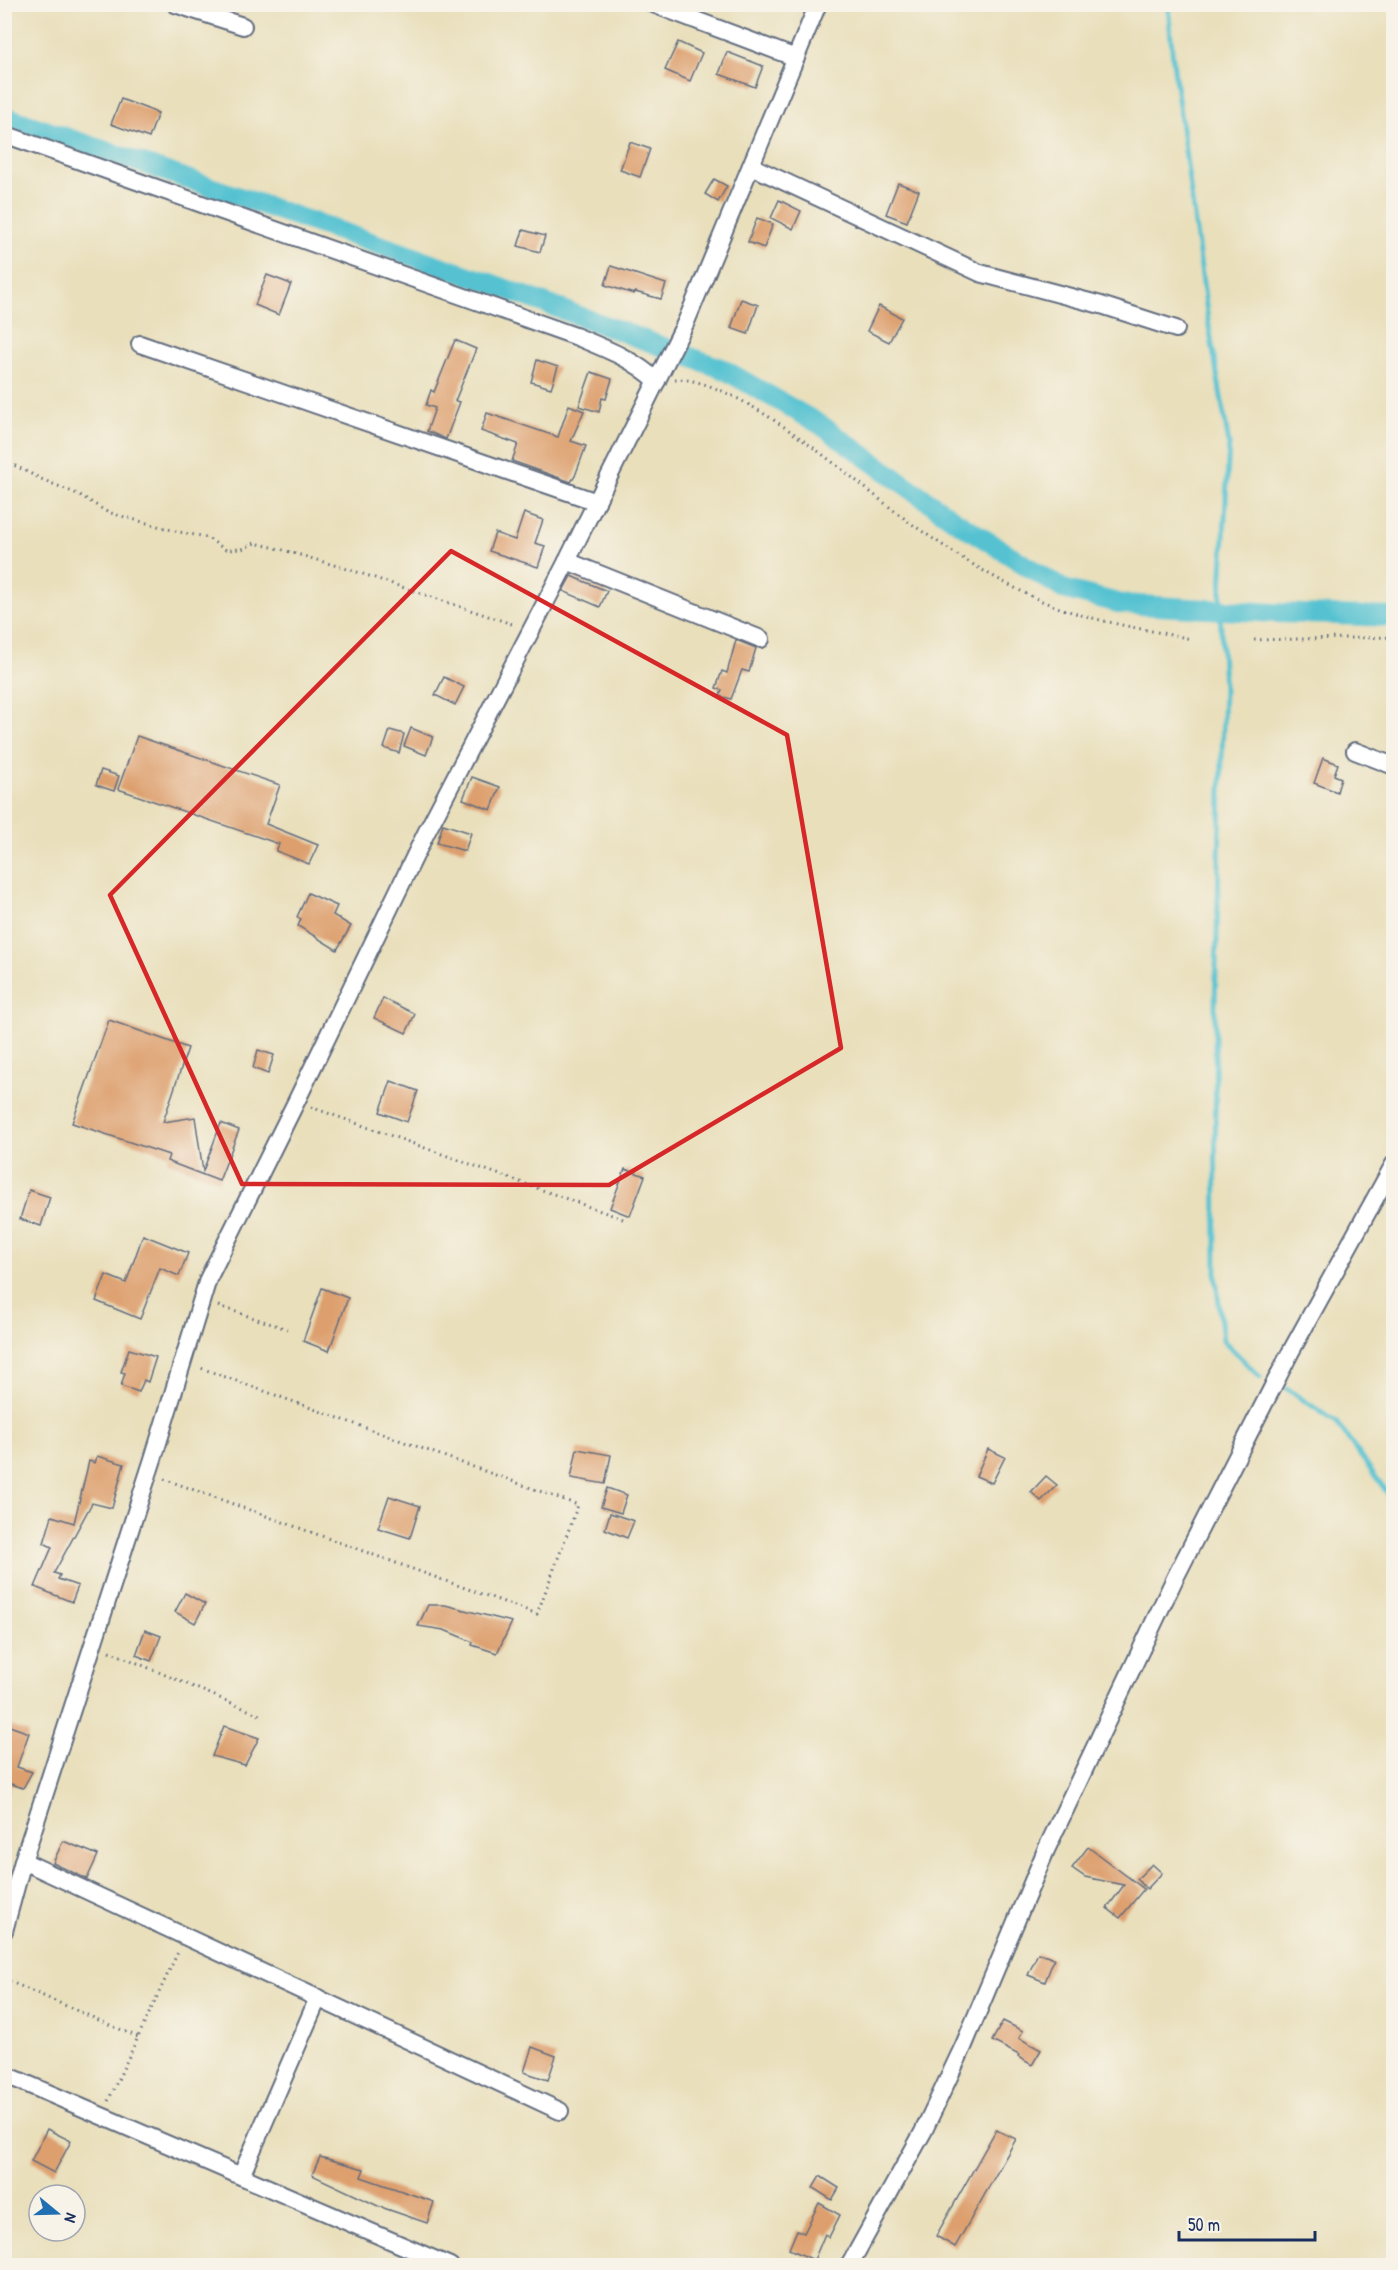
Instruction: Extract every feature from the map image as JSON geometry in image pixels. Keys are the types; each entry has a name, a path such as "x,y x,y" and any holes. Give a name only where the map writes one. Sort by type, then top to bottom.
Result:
{"street":[{"path":"175,4 243,26"},
{"path":"653,4 796,58"},
{"path":"4,1931 23,1861 208,1279 426,833 567,561 686,322 818,4"},
{"path":"4,134 343,256 575,336 620,355 659,377"},
{"path":"751,166 980,273 1101,304 1176,330"},
{"path":"140,345 597,502"},
{"path":"567,561 761,639"},
{"path":"1355,751 1394,766"},
{"path":"849,2265 923,2132 964,2045 1046,1850 1175,1578 1290,1353 1394,1164"},
{"path":"23,1861 560,2110"},
{"path":"242,2176 318,1998"},
{"path":"4,2074 450,2265"}],"path":[{"path":"659,377 708,385 748,404 793,433 937,541 964,559 1029,595 1071,614 1191,639"},
{"path":"4,460 80,495 107,512 206,537 226,550 242,549 255,543 280,549 364,574 531,630"},
{"path":"1254,640 1394,637"},
{"path":"296,1102 623,1219"},
{"path":"202,1300 287,1329"},
{"path":"148,1473 537,1614 578,1506 183,1362"},
{"path":"93,1644 262,1716"},
{"path":"102,2115 185,1936"},
{"path":"4,1979 138,2037"}],"highlighted area":[{"path":"451,551 787,735 841,1048 609,1185 242,1184 110,895"}],"building":[{"path":"678,42 702,53 690,81 665,70"},
{"path":"727,52 763,66 755,87 719,74"},
{"path":"121,99 158,113 149,138 111,124"},
{"path":"630,142 650,149 640,177 620,170"},
{"path":"714,179 727,186 718,202 705,194"},
{"path":"898,183 919,191 907,222 886,214"},
{"path":"779,200 801,211 793,229 771,218"},
{"path":"757,218 773,224 764,248 748,242"},
{"path":"523,230 545,236 540,252 518,246"},
{"path":"611,266 666,284 661,299 605,285"},
{"path":"267,275 291,284 279,315 255,305"},
{"path":"741,299 758,305 748,334 731,328"},
{"path":"879,306 902,318 889,342 867,331"},
{"path":"455,340 476,349 455,401 460,402 446,439 427,431 435,408 426,405 431,390 434,392"},
{"path":"537,360 558,367 551,388 531,382"},
{"path":"591,372 612,379 606,399 602,398 599,412 579,406"},
{"path":"569,405 584,411 571,441 586,446 571,482 512,461 518,444 481,431 487,413 558,437"},
{"path":"524,513 543,520 535,543 545,546 538,567 489,551 495,533 515,540"},
{"path":"571,576 607,591 600,607 563,591"},
{"path":"736,640 756,648 749,672 742,670 731,699 720,696 722,690 716,688 722,671 727,673"},
{"path":"444,677 464,687 455,705 435,695"},
{"path":"411,728 433,737 426,755 404,746"},
{"path":"390,730 404,734 399,753 384,748"},
{"path":"137,736 280,785 266,824 318,845 309,864 276,851 279,844 118,789"},
{"path":"1323,758 1338,764 1334,775 1341,778 1337,792 1314,783"},
{"path":"101,770 119,776 114,791 96,785"},
{"path":"472,777 500,787 491,810 463,799"},
{"path":"443,824 471,833 465,851 437,843"},
{"path":"308,893 337,906 333,915 351,926 337,950 298,926 301,919 297,917"},
{"path":"383,998 415,1014 406,1033 374,1018"},
{"path":"109,1020 188,1048 163,1122 195,1117 203,1171 221,1123 239,1130 219,1181 167,1161 169,1155 72,1123"},
{"path":"258,1050 274,1055 268,1074 253,1068"},
{"path":"391,1081 418,1091 407,1122 380,1112"},
{"path":"625,1169 645,1176 630,1216 610,1208"},
{"path":"29,1190 50,1197 41,1226 20,1219"},
{"path":"143,1235 188,1253 179,1276 160,1268 140,1319 96,1301 106,1275 126,1283"},
{"path":"322,1288 348,1298 329,1351 303,1341"},
{"path":"129,1349 156,1357 148,1382 144,1380 139,1392 121,1386 125,1373 121,1372"},
{"path":"577,1449 611,1455 605,1484 571,1478"},
{"path":"988,1449 1005,1457 992,1483 976,1476"},
{"path":"97,1456 124,1464 112,1508 92,1503 54,1573 60,1575 58,1579 78,1586 72,1602 35,1587 52,1547 44,1543 52,1516 74,1523 89,1461 95,1463"},
{"path":"1046,1476 1057,1485 1041,1501 1031,1492"},
{"path":"607,1488 627,1495 621,1513 601,1507"},
{"path":"389,1496 420,1506 410,1538 378,1528"},
{"path":"610,1513 634,1521 627,1538 605,1529"},
{"path":"185,1593 205,1604 195,1623 175,1612"},
{"path":"428,1605 445,1605 512,1622 497,1653 472,1645 473,1642 444,1630 418,1626"},
{"path":"145,1630 161,1636 151,1661 136,1655"},
{"path":"4,1724 29,1733 17,1767 32,1772 23,1788 11,1784 6,1796 4,1796"},
{"path":"224,1726 259,1738 245,1765 212,1756"},
{"path":"63,1841 98,1855 87,1879 53,1863"},
{"path":"1088,1847 1144,1889 1120,1918 1107,1908 1124,1885 1085,1877 1072,1868"},
{"path":"1152,1864 1162,1873 1147,1889 1137,1879"},
{"path":"1038,1953 1054,1959 1045,1982 1028,1975"},
{"path":"1003,2021 1023,2031 1019,2038 1041,2050 1032,2065 1018,2057 1019,2055 992,2041"},
{"path":"532,2047 556,2056 548,2080 524,2072"},
{"path":"47,2129 71,2141 54,2173 31,2161"},
{"path":"996,2130 1016,2139 955,2247 936,2236"},
{"path":"320,2157 364,2169 361,2177 434,2202 427,2223 378,2206 312,2175"},
{"path":"820,2176 839,2188 832,2200 813,2188"},
{"path":"819,2203 840,2215 829,2237 825,2234 814,2260 789,2249 797,2230 804,2233"}],"waterway":[{"path":"1168,4 1173,61 1208,320 1229,444 1220,610 1224,687 1215,1004 1216,1277 1223,1340 1260,1377"},
{"path":"4,116 487,282 723,369 821,425 953,519 1063,589 1122,604 1394,617"},
{"path":"1287,1389 1336,1422 1394,1502"}]}
